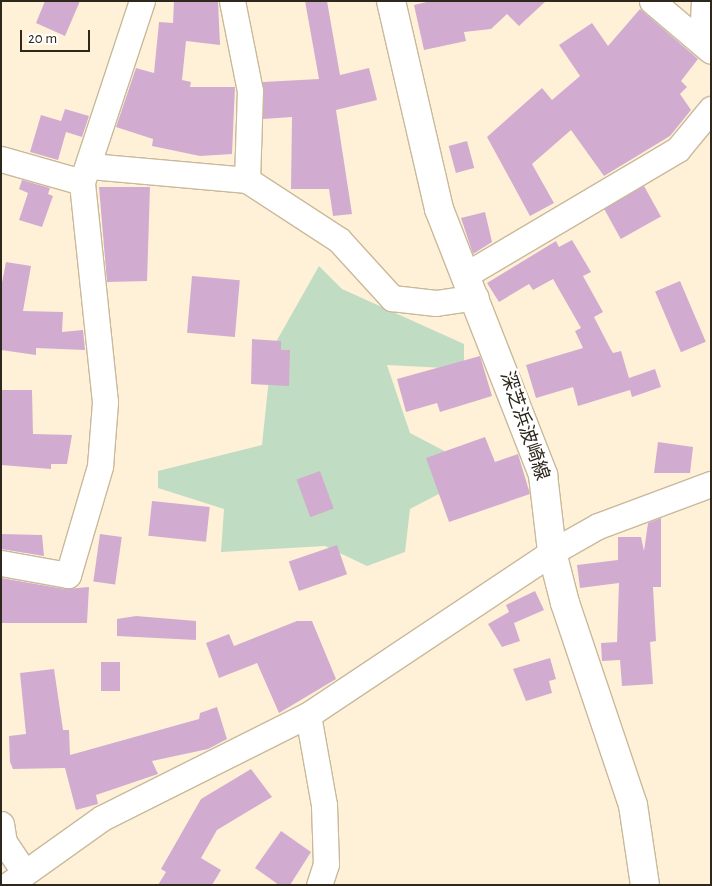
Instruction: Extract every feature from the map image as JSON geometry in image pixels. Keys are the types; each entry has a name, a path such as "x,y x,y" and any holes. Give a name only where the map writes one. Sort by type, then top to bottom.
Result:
{"main road":[{"name":"深芝浜波崎線","path":"391,1 439,209 471,286 543,475 552,552 565,603 633,804 645,885"}],"street":[{"path":"1,563 68,576 100,466 105,402 86,174 142,1"},
{"path":"232,1 250,92 247,180"},
{"path":"652,1 706,47"},
{"path":"704,1 706,47"},
{"path":"1,159 86,174 247,180 340,240 392,298 436,303 471,286 678,149 711,109"},
{"path":"1,824 4,842 17,879 102,818 308,715 552,552 598,526 711,484"},
{"path":"308,715 324,804 326,864 318,885"}],"green space":[{"path":"319,266 342,289 464,344 464,369 387,365 410,433 454,456 454,486 410,509 405,552 367,566 325,546 221,552 224,509 158,488 158,471 262,445 272,349"}],"building":[{"path":"45,1 80,1 65,36 36,23"},
{"path":"174,1 218,1 220,45 186,41 182,80 191,82 190,87 235,87 232,154 200,156 152,146 153,139 116,127 136,68 154,73 159,22 173,23"},
{"path":"305,1 327,1 340,75 369,68 377,100 336,110 352,214 333,216 329,189 291,189 292,117 263,119 263,82 319,79"},
{"path":"431,1 546,1 519,26 507,14 491,29 464,32 466,41 424,50 414,5"},
{"path":"640,9 698,59 681,81 687,87 680,94 691,110 670,136 604,176 571,130 532,164 554,203 530,216 487,137 542,88 552,100 580,76 559,45 592,23 608,46"},
{"path":"65,109 89,116 82,137 66,132 58,160 30,152 41,115 61,121"},
{"path":"467,141 474,168 456,173 449,146"},
{"path":"22,180 50,188 48,194 53,196 42,227 19,220 28,193 19,189"},
{"path":"644,186 661,217 621,239 604,208"},
{"path":"99,187 150,187 147,281 107,282"},
{"path":"485,212 492,242 473,254 461,218"},
{"path":"572,240 591,272 583,276 603,312 594,317 613,353 621,351 629,378 655,369 661,387 632,397 630,390 578,406 573,387 536,398 526,365 583,348 575,331 581,328 553,279 533,290 529,284 499,302 487,283 556,241 559,247"},
{"path":"6,262 31,266 23,311 63,312 62,332 83,330 85,350 36,348 36,355 1,350 1,288"},
{"path":"192,276 240,280 235,337 187,333"},
{"path":"680,281 706,342 681,352 655,292"},
{"path":"252,339 281,341 281,350 290,350 289,386 251,384"},
{"path":"480,356 492,396 440,412 437,403 406,412 397,379"},
{"path":"1,390 32,390 33,434 72,435 67,464 51,464 51,469 1,465"},
{"path":"485,437 495,462 518,454 530,494 449,522 426,458"},
{"path":"658,442 693,447 690,473 654,473"},
{"path":"320,471 334,509 310,517 297,480"},
{"path":"152,501 210,507 206,542 148,536"},
{"path":"661,518 661,587 653,587 656,641 650,642 653,684 622,686 620,660 602,661 601,643 617,642 619,583 580,588 577,565 618,560 618,537 641,537 644,551 648,523"},
{"path":"1,534 42,535 44,556 1,549"},
{"path":"100,534 122,537 115,585 93,582"},
{"path":"337,545 347,574 299,591 289,562"},
{"path":"1,578 65,589 89,587 87,623 1,623"},
{"path":"535,591 544,610 514,623 520,641 502,647 488,624 509,612 506,605"},
{"path":"136,616 196,621 196,640 117,636 117,619"},
{"path":"297,621 312,621 336,679 279,713 257,663 219,678 206,643 229,634 234,646"},
{"path":"550,658 556,679 549,681 552,693 526,701 513,669"},
{"path":"101,662 120,662 120,691 101,691"},
{"path":"54,669 63,730 69,730 70,755 199,719 200,713 217,707 227,739 208,749 152,761 158,774 96,795 98,804 76,810 65,768 13,769 10,762 9,736 26,734 20,673"},
{"path":"251,769 272,797 217,830 201,858 221,870 212,885 158,885 166,872 161,869 201,799"},
{"path":"281,831 311,852 290,885 279,885 255,868"}]}
